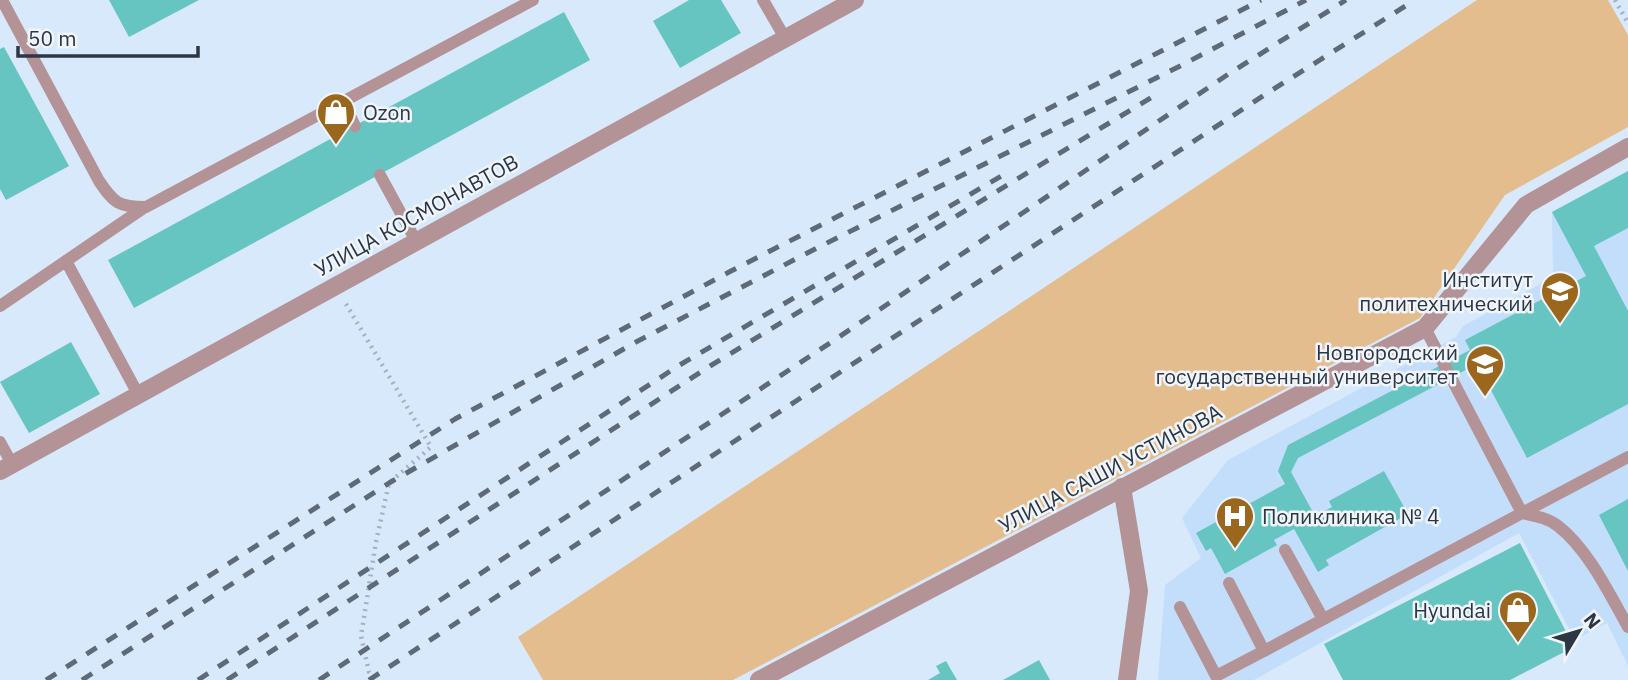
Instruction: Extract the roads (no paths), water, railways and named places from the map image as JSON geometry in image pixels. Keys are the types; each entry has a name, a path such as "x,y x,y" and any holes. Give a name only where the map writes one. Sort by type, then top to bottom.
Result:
{"street":[{"name":"УЛИЦА КОСМОНАВТОВ","path":"6,467 855,0"},
{"name":"УЛИЦА САШИ УСТИНОВА","path":"758,680 1425,328 1525,205 1628,147"},
{"path":"1122,487 1139,591 1127,680"}],"lane":[{"path":"2,0 111,199 124,207 146,207"},
{"path":"0,306 146,207 533,0"},
{"path":"763,0 785,38"},
{"path":"343,102 355,126"},
{"path":"380,174 416,242"},
{"path":"66,261 138,394"},
{"path":"1425,328 1522,513"},
{"path":"0,442 6,467"},
{"path":"1180,607 1216,676 1628,457"},
{"path":"1522,513 1541,517 1558,526 1577,545 1628,627"},
{"path":"1285,550 1323,619"},
{"path":"1229,583 1264,651"}],"railway":[{"path":"46,680 455,419 731,271 1261,0"},
{"path":"82,680 389,483 636,342 1306,0"},
{"path":"319,680 833,341 1230,73 1346,0"},
{"path":"369,680 1269,92 1415,0"},
{"path":"227,680 710,366 1152,97"},
{"path":"198,680 678,366 1003,175"}],"place":[{"name":"Ozon","path":"336,146"},
{"name":"Институт политехнический","path":"1560,325"},
{"name":"Новгородский государственный университет","path":"1485,398"},
{"name":"Поликлиника № 4","path":"1235,550"},
{"name":"Hyundai","path":"1518,644"}]}
